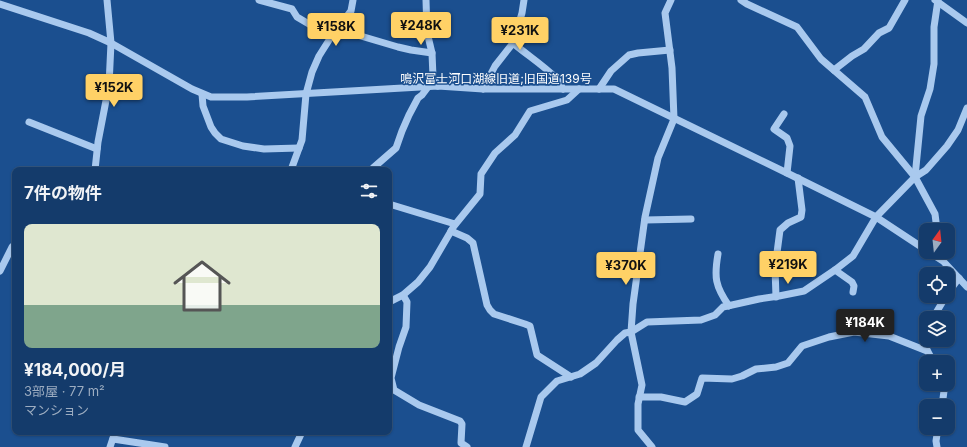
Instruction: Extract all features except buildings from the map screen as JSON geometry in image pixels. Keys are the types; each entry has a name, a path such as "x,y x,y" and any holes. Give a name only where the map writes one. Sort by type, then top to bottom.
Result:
{"street":[{"path":"95,167 97,149 109,85 111,43 107,0"},
{"path":"259,0 292,9 298,17 330,36"},
{"path":"351,11 353,0"},
{"path":"292,167 302,140 306,94 312,72 330,36 359,0"},
{"path":"426,0 427,32 432,53 434,77 438,86"},
{"path":"483,88 495,66 513,43 522,14 524,0"},
{"path":"652,447 638,430 638,404 642,385 631,332 633,304 645,220 658,158 674,119 672,68 665,13 671,0"},
{"path":"741,0 797,27 820,59 865,97 882,137 915,177 935,214 936,223"},
{"path":"834,70 864,49 879,33 889,28 905,0"},
{"path":"915,177 921,116 930,90 934,64 934,27 937,0"},
{"path":"937,0 967,23"},
{"name":"鳴沢富士河口湖線旧道;旧国道139号","path":"0,4 89,32 192,89 211,97 227,98 438,86 614,90 876,217 919,245"},
{"path":"337,29 398,47 432,53"},
{"path":"513,43 542,65 556,78 563,89"},
{"path":"599,89 611,71 629,55 670,50"},
{"path":"374,167 396,148 409,115 418,98 428,87"},
{"path":"392,300 403,295 418,282 430,267 455,224 480,194 481,174 495,153 515,135 530,111 566,100 580,89"},
{"path":"202,94 203,106 211,127 221,139 242,146 264,149 276,150 299,148"},
{"path":"526,447 541,397 557,381 580,374 596,363 625,333 631,332 647,322 701,320 715,315 723,307 804,291 835,270 853,256 876,217 915,177 926,170 947,146 965,121 967,108"},
{"path":"784,114 774,129 787,138 790,146 787,173"},
{"path":"29,122 97,149"},
{"path":"776,297 775,268 780,230 788,222 801,217 802,210 798,178"},
{"path":"392,205 455,224"},
{"path":"645,220 691,219"},
{"path":"451,231 474,243 487,305 490,310 494,314 530,326 537,355 571,377"},
{"path":"0,272 12,247"},
{"path":"718,254 715,272 716,280 719,292 729,306"},
{"path":"940,259 967,287"},
{"path":"835,270 852,282 854,286 853,292"},
{"path":"955,283 959,278"},
{"path":"392,374 406,327 408,302 403,295"},
{"path":"639,397 661,397 685,402 697,394 702,378 732,379 742,376 756,368 776,367 788,363 802,346 829,336 854,332 889,336 927,350"},
{"path":"926,347 930,355"},
{"path":"392,382 394,390 419,405 460,421 462,424 461,442 467,447"},
{"path":"295,447 301,435"},
{"path":"937,435 937,447"},
{"path":"110,447 114,436 165,447"}]}
